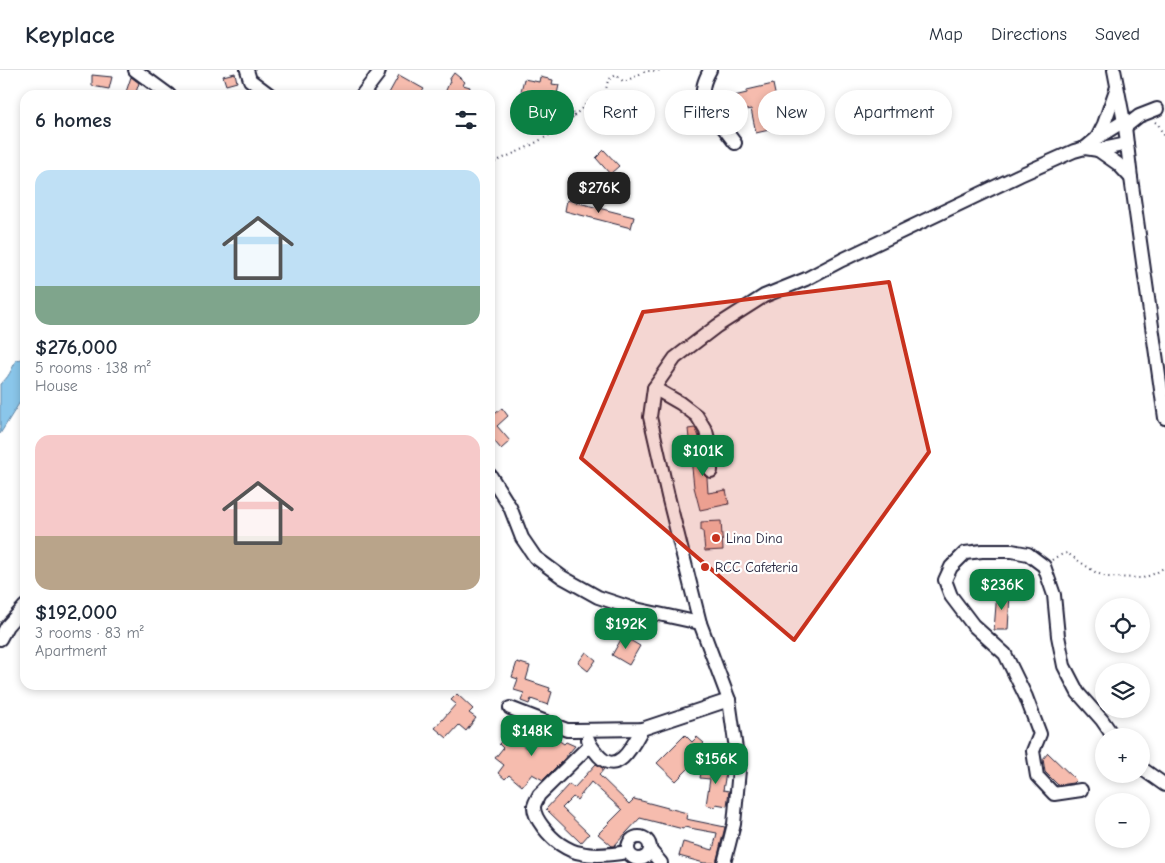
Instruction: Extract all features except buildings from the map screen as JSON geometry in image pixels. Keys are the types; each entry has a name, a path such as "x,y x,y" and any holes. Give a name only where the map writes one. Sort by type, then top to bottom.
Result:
{"street":[{"path":"135,70 162,90"},
{"path":"247,70 250,80 263,90"},
{"path":"366,90 379,70"},
{"path":"710,70 703,84 702,95 704,102 735,142"},
{"path":"1114,70 1125,124 1165,418"},
{"path":"1098,144 1117,87"},
{"path":"1098,144 1125,124 1157,109"},
{"path":"1098,144 1131,178"},
{"path":"724,863 734,824 739,770 729,700 700,623 650,417 654,388 675,358 717,326 764,296 806,279 1020,175 1067,155 1098,144 1127,144"},
{"path":"654,388 680,403 697,416 706,430 711,451 711,471"},
{"path":"495,483 510,507 522,538 535,558 562,577 598,597 631,608 700,623"},
{"path":"1081,790 1054,794 1037,776 1033,751 1040,734 1026,698 1005,654 973,624 951,596 945,580 951,567 965,553 982,550 1012,551 1028,554 1044,566 1054,595 1058,636 1064,666 1078,693 1108,728"},
{"path":"0,639 7,626 20,612"},
{"path":"510,708 567,730 642,729 729,700"},
{"path":"589,729 588,740 590,746 604,760 613,763 620,760 631,749 642,729"},
{"path":"590,746 538,795 534,805 537,820 558,843 570,850 583,854 628,852 630,841 635,837 641,837 646,839 650,850 661,863"},
{"path":"1150,774 1165,785"}],"path":[{"path":"574,116 589,101 605,94 608,80 616,75 624,82 646,71 661,70"},
{"path":"1145,113 1158,124 1165,139"},
{"path":"495,162 549,135"},
{"path":"1044,566 1067,552 1095,572 1106,577 1143,578 1165,567"}],"highlighted area":[{"path":"889,282 929,452 794,640 581,458 643,312"}],"water":[{"path":"20,359 20,402 0,434 0,384 8,377 16,360"}],"place":[{"name":"Lina Dina","path":"716,538"},
{"name":"RCC Cafeteria","path":"705,567"}]}
